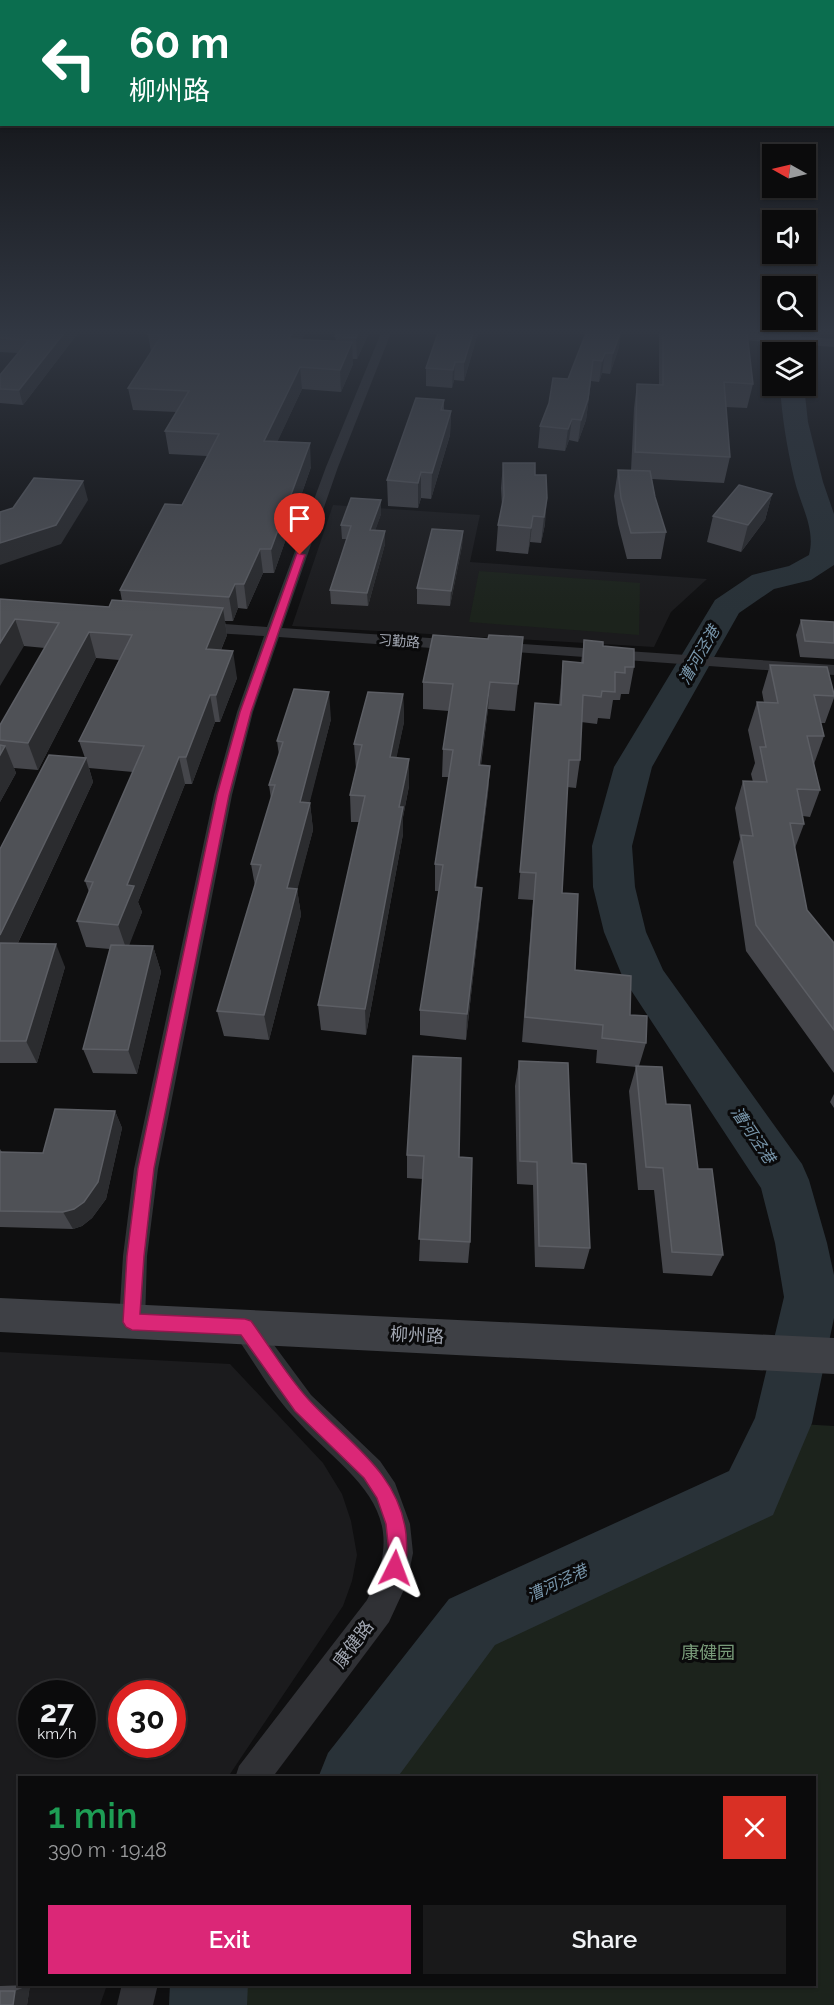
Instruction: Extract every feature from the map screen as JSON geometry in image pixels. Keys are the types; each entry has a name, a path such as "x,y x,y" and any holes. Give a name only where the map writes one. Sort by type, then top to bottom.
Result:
{"street":[{"path":"132,1322 140,1213 148,1157 223,795 245,712 348,427"},
{"name":"习勤路","path":"178,625 834,670"},
{"name":"柳州路","path":"0,1315 834,1356"},
{"name":"康健路","path":"245,1327 301,1405 370,1471 385,1493 395,1524 398,1553 392,1583 378,1611 253,1776"},
{"path":"135,2005 140,1986"}],"shaded area":[{"path":"333,505 480,515 470,562 707,579 671,612 654,647 292,626"},
{"path":"0,1352 230,1364 323,1463 342,1494 351,1521 357,1555 352,1581 343,1606 229,1776 18,1776 18,1986 107,1986 100,2005 0,2005"}],"green space":[{"path":"479,571 640,583 639,635 469,622"},
{"name":"康健园","path":"783,1423 834,1426 834,2005 208,2005 209,1986 816,1986 816,1776 354,1776 472,1622 750,1493"}],"building":[{"path":"168,427 271,427 264,441 310,443 271,549 260,549 244,584 235,584 229,597 120,590 165,504 182,505 219,434 165,431"},
{"path":"406,427 446,427 432,473 421,472 418,483 387,480"},
{"path":"545,427 569,427 568,429"},
{"path":"636,427 728,427 730,457 635,452"},
{"path":"503,463 535,463 535,475 546,475 547,498 544,517 533,516 531,528 498,525 504,496"},
{"path":"618,470 650,471 666,532 631,533 621,498"},
{"path":"34,478 83,481 56,525 0,543 0,512 13,508"},
{"path":"739,485 772,494 748,525 713,516"},
{"path":"351,498 381,500 370,530 385,531 367,593 330,590 351,526 341,525"},
{"path":"432,529 463,531 451,591 417,588"},
{"path":"0,599 109,607 112,600 223,608 206,649 233,651 216,695 210,695 186,757 179,757 127,885 134,886 118,925 77,921 93,882 85,881 144,746 79,741 132,635 89,632 28,743 0,740 0,725 59,623 15,619 0,643"},
{"path":"801,620 834,622 834,643 805,641"},
{"path":"433,635 488,639 489,635 523,637 518,684 490,682 479,765 490,766 475,887 482,888 467,1014 420,1010 443,865 435,864 453,750 443,749 453,684 423,682"},
{"path":"584,640 603,642 603,646 634,649 634,667 625,667 625,673 615,672 615,692 602,691 601,697 583,695 580,760 569,760 562,893 578,894 575,970 631,976 630,1015 647,1016 646,1043 602,1038 603,1025 525,1017 536,873 520,872 535,703 561,705 563,661 583,663"},
{"path":"770,665 827,667 834,694 834,696 814,695 824,736 807,736 820,790 797,789 804,824 790,823 807,910 834,943 834,1030 756,925 741,835 753,836 743,781 767,782 760,747 766,747 757,702 778,703"},
{"path":"294,689 329,692 300,802 310,803 287,888 297,889 264,1015 217,1011 261,865 251,864 275,785 269,785 283,742 277,741"},
{"path":"368,692 403,694 390,757 409,759 399,807 403,807 365,1009 318,1005 365,796 350,795 362,745 354,744"},
{"path":"0,745 5,746 0,755"},
{"path":"49,755 86,758 0,935 0,849"},
{"path":"0,943 56,944 26,1041 0,1041"},
{"path":"111,945 153,946 128,1050 83,1049"},
{"path":"413,1056 461,1058 459,1157 472,1158 470,1242 419,1239 424,1156 407,1155"},
{"path":"519,1061 568,1063 572,1163 586,1164 590,1248 539,1246 537,1162 520,1161"},
{"path":"636,1066 662,1067 666,1104 690,1105 698,1169 712,1169 723,1255 672,1252 663,1168 646,1167"},
{"path":"55,1109 115,1111 98,1182 84,1202 74,1209 63,1212 0,1211 0,1152 43,1153"},
{"path":"0,1991 15,1991 13,2005 0,2005"}],"waterway":[{"name":"漕河泾港","path":"355,1776 472,1622 751,1493 783,1423 811,1297 801,1243 784,1180 645,978 625,932 614,887 612,846 633,767 726,607 763,582 800,573 823,559 828,539 809,482 796,427"},
{"name":"漕河泾港","path":"208,2005 209,1986"}],"route":[{"path":"300,555 245,712 223,795 146,1168 135,1256 132,1322 245,1327 301,1405 318,1424 370,1471 385,1493 395,1524 398,1553 395,1568"}]}
